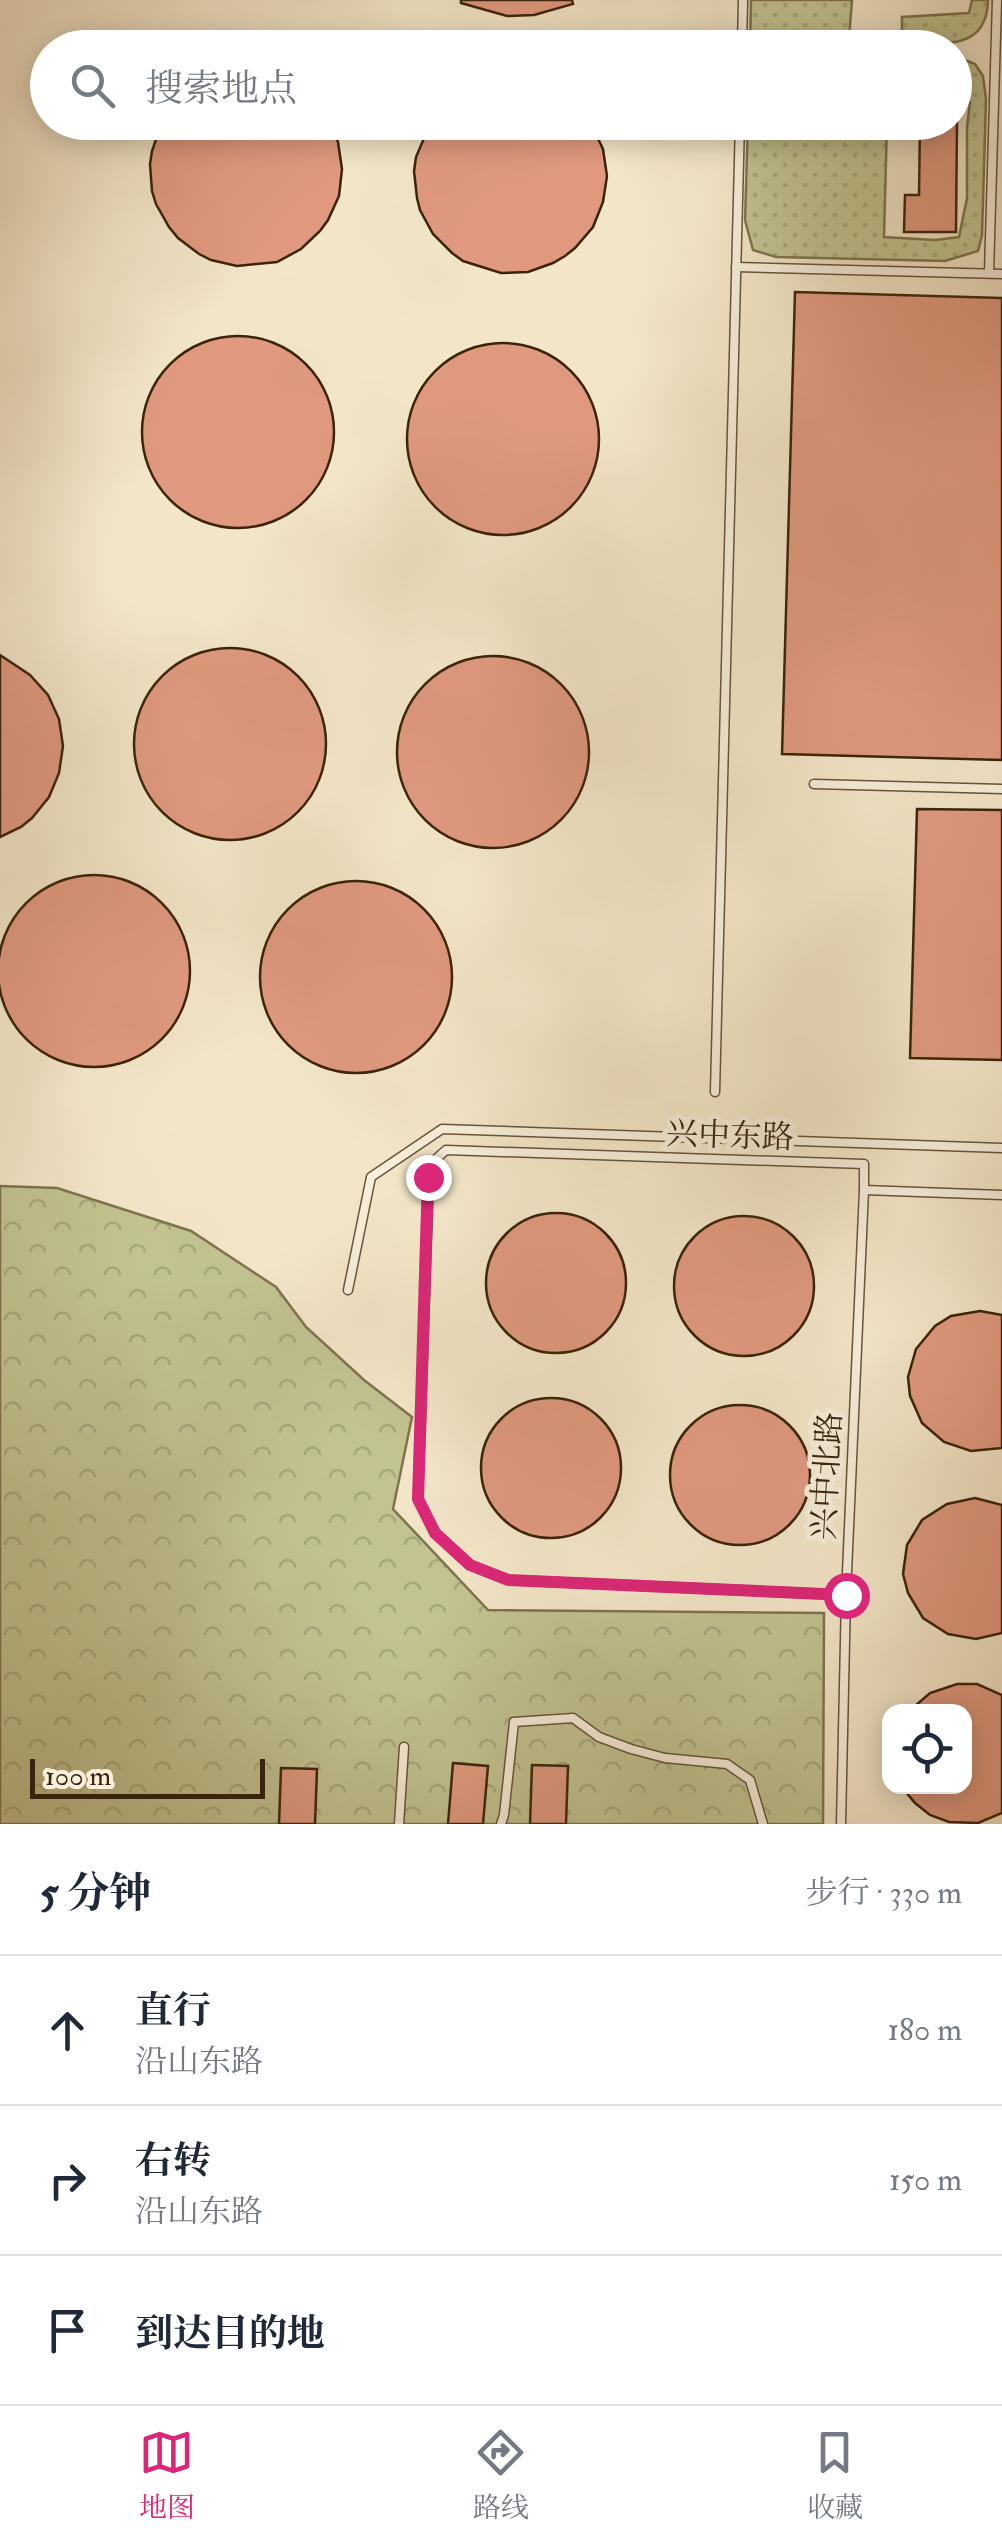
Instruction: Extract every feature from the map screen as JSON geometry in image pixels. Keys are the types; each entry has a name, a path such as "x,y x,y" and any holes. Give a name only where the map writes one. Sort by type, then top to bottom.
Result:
{"lane":[{"path":"742,30 743,0"},
{"path":"989,274 997,0"},
{"path":"715,1092 740,140"},
{"path":"736,267 1002,274"},
{"path":"814,784 1002,789"},
{"path":"348,1290 370,1177 442,1129 1002,1148"},
{"name":"兴中东路","path":"846,1595 508,1580 470,1565 435,1533 418,1499 428,1177 435,1160 446,1150 864,1164 864,1190"},
{"path":"864,1190 1002,1194"},
{"name":"兴中北路","path":"841,1824 846,1595 864,1190"},
{"path":"501,1824 514,1722 573,1718 599,1737 631,1749 665,1758 727,1764 750,1780 763,1824"},
{"path":"399,1824 404,1747"}],"green space":[{"path":"751,0 852,0 850,30 750,30"},
{"path":"972,0 988,0 986,17 972,35 972,30 902,30 902,17 969,13"},
{"path":"972,63 983,76 986,99 982,235 978,251 945,261 776,257 753,250 745,220 747,140 887,140 884,237 959,237 967,198"},
{"path":"0,1186 57,1188 191,1231 276,1287 306,1327 412,1417 393,1509 488,1610 824,1613 823,1824 0,1824"}],"building":[{"path":"461,0 572,0 573,4 534,15 507,16"},
{"path":"156,140 337,140 342,169 339,196 320,231 301,249 277,262 237,266 211,260 178,238 156,204 152,191"},
{"path":"423,140 599,140 607,176 603,202 593,227 565,256 528,272 501,273 463,261 433,234 417,198 416,157"},
{"path":"920,140 957,140 956,232 904,232 905,195 919,195"},
{"path":"795,292 1002,298 1002,760 782,754"},
{"path":"238,336 275,343 306,364 327,395 334,432 327,469 306,500 275,521 238,528 201,521 170,500 149,469 142,432 149,395 170,364 201,343"},
{"path":"503,343 540,350 571,371 592,402 599,439 592,476 571,507 540,528 503,535 466,528 435,507 414,476 407,439 414,402 435,371 466,350"},
{"path":"230,648 267,655 298,676 319,707 326,744 319,781 298,812 267,833 230,840 193,833 162,812 141,781 134,744 141,707 162,676 193,655"},
{"path":"0,655 30,675 48,695 59,719 63,746 59,773 49,797 21,827 0,837"},
{"path":"493,656 530,663 561,684 582,715 589,752 582,789 561,820 530,841 493,848 456,841 425,820 404,789 397,752 404,715 425,684 456,663"},
{"path":"917,809 1002,810 1002,1060 910,1058"},
{"path":"75,877 113,877 147,891 174,918 188,952 188,990 174,1024 147,1051 113,1065 75,1065 41,1051 14,1024 0,990 0,952 14,918 41,891"},
{"path":"356,881 393,888 424,909 445,940 452,977 445,1014 424,1045 393,1066 356,1073 319,1066 288,1045 267,1014 260,977 267,940 288,909 319,888"},
{"path":"556,1213 583,1218 606,1233 621,1256 626,1283 621,1310 606,1333 583,1348 556,1353 529,1348 506,1333 491,1310 486,1283 491,1256 506,1233 529,1218"},
{"path":"744,1216 771,1221 794,1236 809,1259 814,1286 809,1313 794,1336 771,1351 744,1356 717,1351 694,1336 679,1313 674,1286 679,1259 694,1236 717,1221"},
{"path":"980,1311 1002,1315 1002,1448 971,1451 944,1442 922,1423 910,1396 908,1377 916,1349 935,1326 951,1316"},
{"path":"551,1398 578,1403 601,1418 616,1441 621,1468 616,1495 601,1518 578,1533 551,1538 524,1533 501,1518 486,1495 481,1468 486,1441 501,1418 524,1403"},
{"path":"740,1405 767,1410 790,1425 805,1448 810,1475 805,1502 790,1525 767,1540 740,1545 713,1540 690,1525 675,1502 670,1475 675,1448 690,1425 713,1410"},
{"path":"975,1498 1002,1505 1002,1633 976,1639 948,1634 923,1618 908,1593 903,1574 907,1545 922,1520 947,1504"},
{"path":"957,1684 977,1684 1002,1695 1002,1813 978,1823 949,1822 930,1815 908,1794 972,1794 972,1704 917,1704 930,1693"},
{"path":"453,1763 488,1766 483,1824 448,1824"},
{"path":"532,1765 568,1766 566,1824 530,1824"},
{"path":"281,1768 317,1769 315,1824 279,1824"}],"route":[{"path":"428,1177 418,1499 435,1533 470,1565 508,1580 846,1595"}]}
